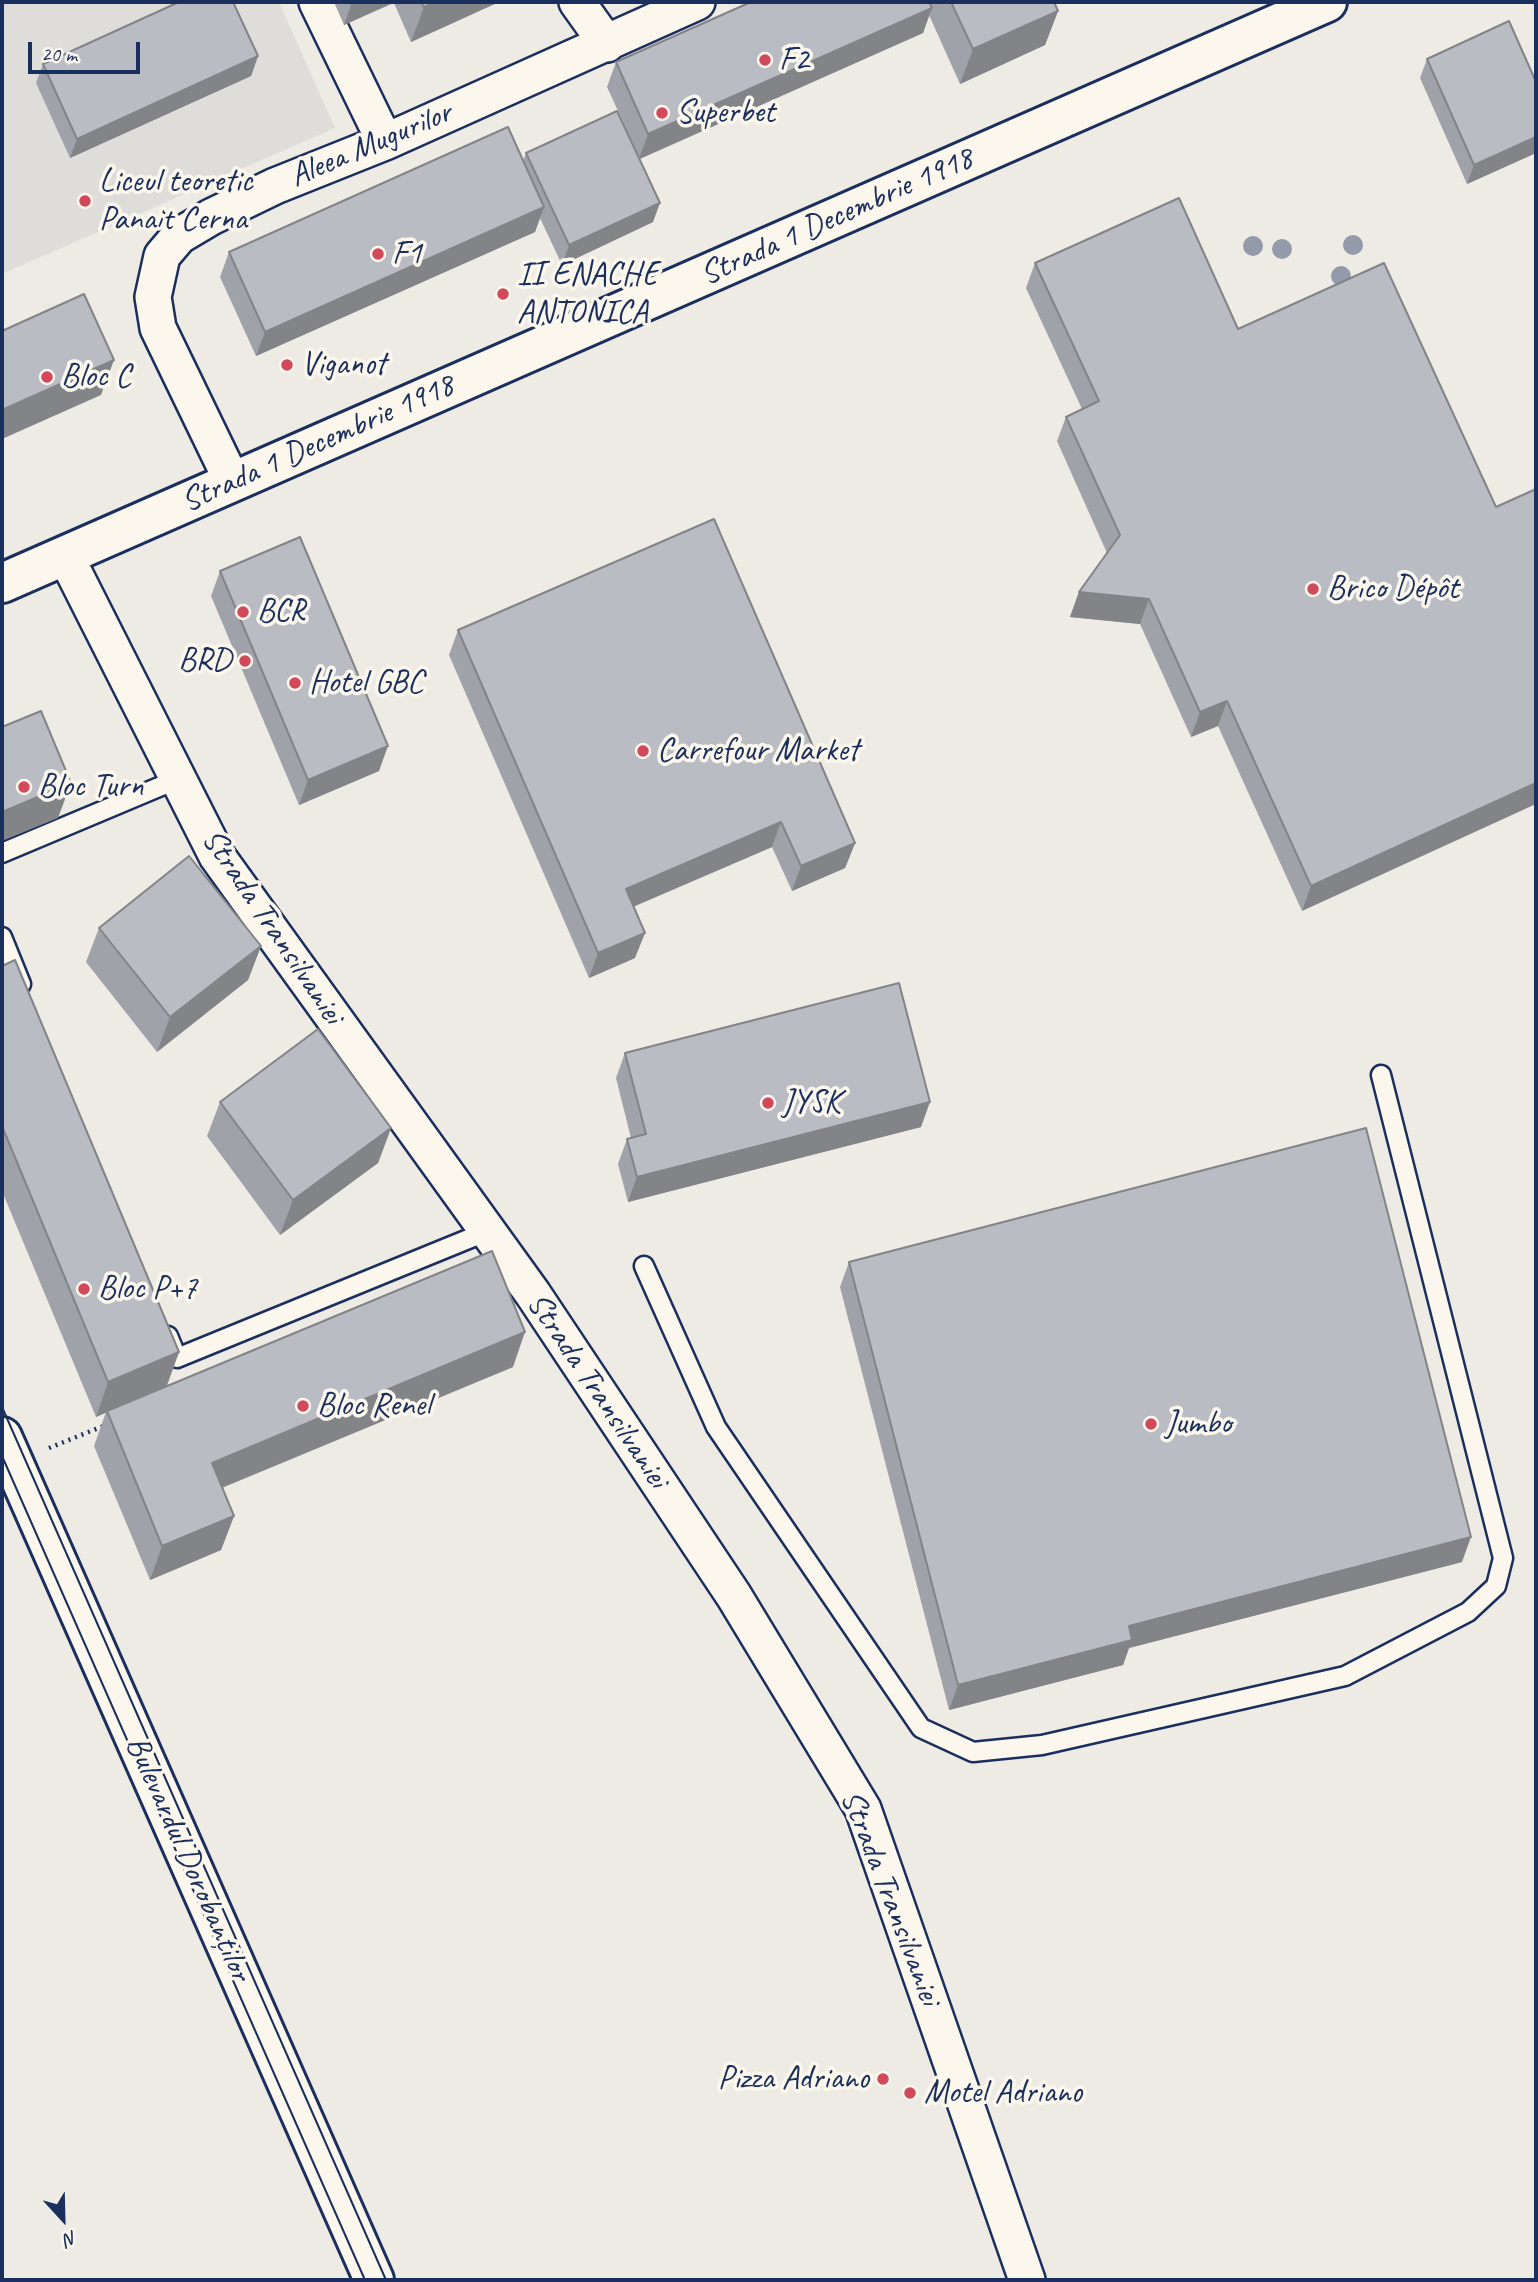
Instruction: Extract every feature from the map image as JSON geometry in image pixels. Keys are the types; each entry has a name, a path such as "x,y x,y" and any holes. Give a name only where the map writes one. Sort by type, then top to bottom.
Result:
{"main road":[{"name":"Strada 1 Decembrie 1918","path":"2,583 1327,2"},
{"name":"Bulevardul Dorobanților","path":"7,1450 374,2280"}],"street":[{"path":"317,2 385,142"},
{"path":"577,2 607,44"},
{"name":"Aleea Mugurilor","path":"232,481 158,328 153,297 162,256 179,236 211,216 275,186 385,142 697,2"},
{"name":"Strada Transilvaniei","path":"65,555 217,856 488,1231 734,1596 863,1810 1027,2280"}],"lane":[{"path":"2,853 178,779"},
{"path":"2,937 28,1000"},
{"path":"644,1266 716,1427 921,1728 973,1752 1042,1745 1345,1676 1468,1612 1496,1586 1503,1558 1381,1075"},
{"path":"161,1320 177,1358 488,1231"}],"path":[{"path":"7,1450 115,1421"}],"shaded area":[{"name":"Liceul teoretic Panait Cerna","path":"2,2 279,2 335,128 2,274"}],"building":[{"path":"179,2 233,2 258,56 77,139 43,64"},
{"path":"421,2 436,2 424,7"},
{"name":"F2","path":"751,2 929,2 932,8 648,134 616,62"},
{"path":"951,2 1054,2 1058,11 973,49"},
{"path":"1509,21 1536,82 1536,137 1474,165 1427,59"},
{"path":"617,111 660,203 569,245 526,153"},
{"name":"F1","path":"508,127 544,207 265,332 229,252"},
{"name":"Brico Dépôt","path":"1179,198 1238,329 1384,263 1496,507 1536,489 1536,783 1311,886 1227,701 1200,712 1149,599 1079,592 1120,535 1066,417 1099,401 1035,263"},
{"path":"84,294 114,360 2,410 2,331"},
{"name":"Carrefour Market","path":"714,519 855,843 801,866 781,822 626,889 645,933 598,953 458,630"},
{"name":"Hotel GBC","path":"300,537 388,746 308,780 220,571"},
{"path":"41,711 71,783 2,812 2,727"},
{"path":"189,856 261,946 170,1017 99,928"},
{"name":"Bloc P+7","path":"15,960 179,1352 108,1382 2,1126 2,966"},
{"name":"JYSK","path":"899,983 930,1102 637,1177 627,1139 646,1134 625,1053"},
{"path":"318,1029 391,1128 293,1200 220,1102"},
{"name":"Jumbo","path":"1366,1128 1471,1537 1129,1626 1132,1640 958,1685 849,1262"},
{"name":"Bloc Renel","path":"492,1251 525,1332 212,1463 234,1516 162,1546 107,1411"}],"tram line":[{"path":"2,1407 386,2280"},
{"path":"2,1456 365,2280"}],"place":[{"name":"F2","path":"765,60"},
{"name":"Superbet","path":"662,113"},
{"name":"Liceul teoretic Panait Cerna","path":"85,201"},
{"name":"F1","path":"378,254"},
{"name":"II ENACHE ANTONICA","path":"503,294"},
{"name":"Viganot","path":"287,365"},
{"name":"Bloc C","path":"47,377"},
{"name":"Brico Dépôt","path":"1313,589"},
{"name":"BCR","path":"243,612"},
{"name":"BRD","path":"245,661"},
{"name":"Hotel GBC","path":"295,683"},
{"name":"Carrefour Market","path":"643,751"},
{"name":"Bloc Turn","path":"24,787"},
{"name":"JYSK","path":"768,1103"},
{"name":"Bloc P+7","path":"84,1289"},
{"name":"Bloc Renel","path":"303,1406"},
{"name":"Jumbo","path":"1151,1424"},
{"name":"Pizza Adriano","path":"883,2079"},
{"name":"Motel Adriano","path":"910,2093"}]}
